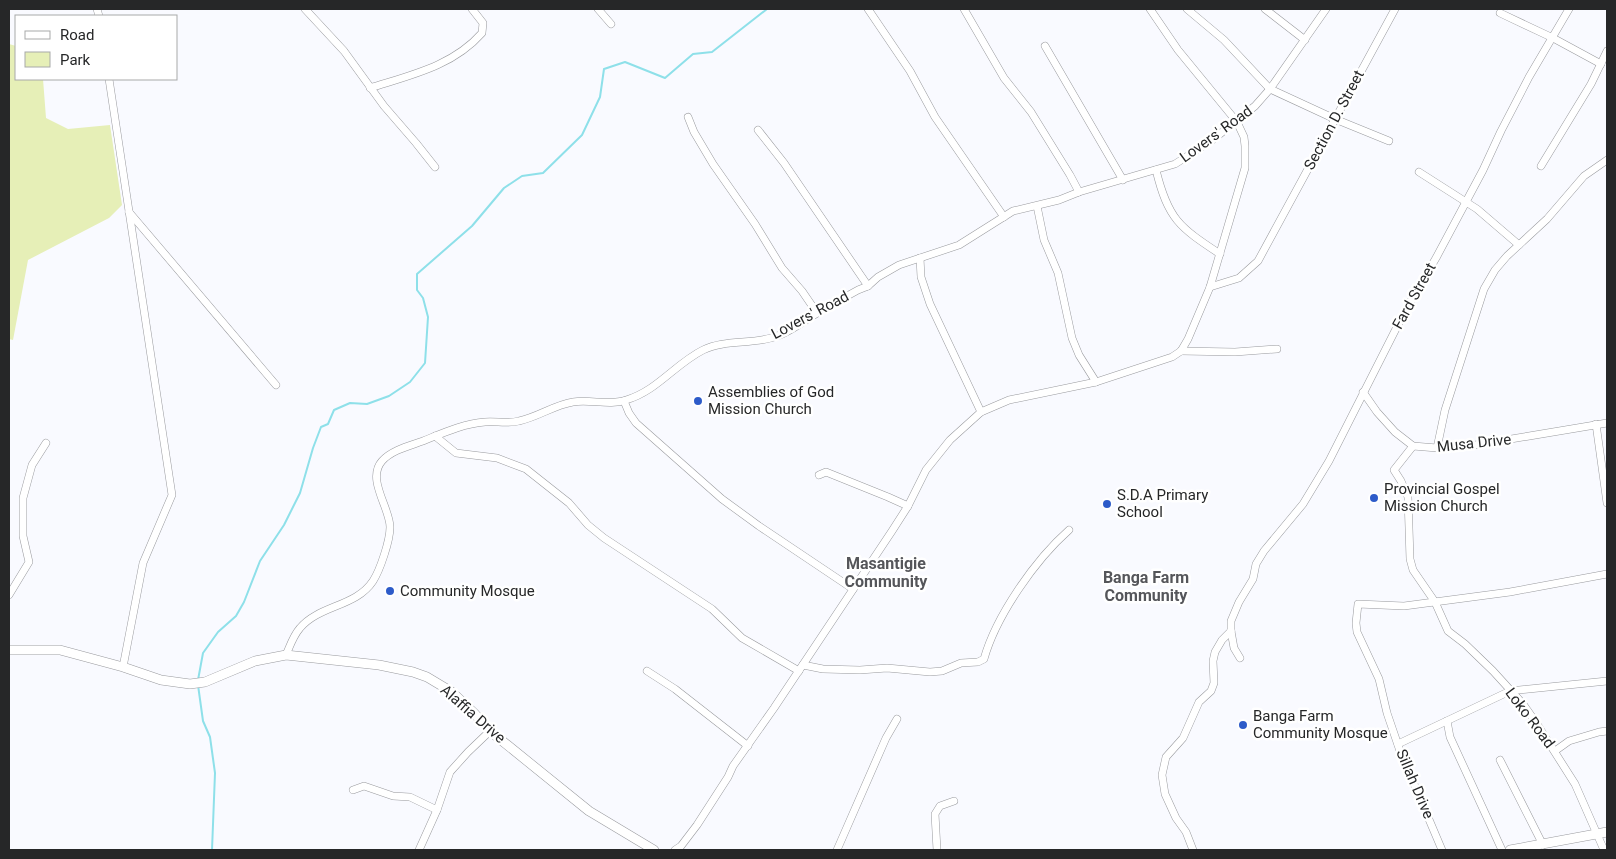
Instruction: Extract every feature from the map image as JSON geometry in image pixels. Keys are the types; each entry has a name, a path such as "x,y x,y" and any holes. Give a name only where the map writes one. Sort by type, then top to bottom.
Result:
{"street":[{"path":"305,9 344,51 370,88 435,168"},
{"path":"370,88 432,69 459,54 482,33 483,23 472,9"},
{"path":"598,9 611,24"},
{"path":"868,9 910,71 935,117 1004,217"},
{"path":"964,9 1004,78 1031,112 1079,192"},
{"path":"675,850 697,825 733,766 801,668 908,506 926,470 950,440 981,412 1009,400 1096,382 1172,357 1181,351 1188,339 1210,287 1245,168 1244,137 1237,122 1178,50 1150,9"},
{"path":"1187,9 1224,40 1270,89 1389,141"},
{"path":"1265,9 1305,40"},
{"name":"Lovers' Road","path":"286,656 294,636 301,627 328,609 359,596 373,582 390,528 390,519 380,497 377,483 380,463 389,455 465,426 485,422 518,422 561,404 624,401 652,388 692,356 706,349 772,338 868,286 892,268 959,245 1013,211 1059,200 1079,192 1175,164 1211,141 1255,106 1270,89 1326,9"},
{"name":"Section D. Street","path":"1210,287 1240,278 1258,261 1395,9"},
{"name":"Fard Street","path":"1231,631 1231,621 1239,602 1253,579 1256,564 1315,486 1406,310 1483,170 1525,84 1569,9"},
{"path":"1500,13 1553,38 1601,64"},
{"path":"1045,46 1123,180"},
{"path":"1541,166 1607,52"},
{"path":"10,648 60,650 123,667 143,563 172,495 109,80"},
{"path":"688,117 694,132 713,164 755,224 782,268 802,291 817,313"},
{"path":"758,130 784,163 868,286"},
{"path":"1437,448 1445,410 1484,289 1495,270 1518,245 1547,219 1584,176 1606,163"},
{"path":"1156,170 1170,211 1182,227 1220,254"},
{"path":"1419,172 1488,216 1518,245"},
{"path":"1037,206 1044,240 1058,273 1072,338 1079,356 1096,382"},
{"path":"129,212 276,385"},
{"path":"920,258 921,277 930,304 981,412"},
{"path":"1181,351 1235,352 1276,349"},
{"path":"1363,392 1377,412 1413,446"},
{"path":"624,401 636,423 722,499 853,589"},
{"name":"Musa Drive","path":"1413,446 1437,448 1503,441 1607,422"},
{"path":"1596,424 1607,503"},
{"path":"435,436 458,454 497,458 526,469 568,503 588,525 604,538 712,609 742,638 801,668 860,670 887,668 930,672 942,671 961,663 978,662 984,659 990,638 1025,580 1048,550 1069,530"},
{"path":"9,595 28,562 23,536 24,498 32,465 46,442"},
{"name":"Loko Road","path":"1413,446 1394,470 1401,480 1408,497 1410,558 1413,570 1436,602 1448,631 1465,644 1493,671 1523,704 1575,784 1604,850"},
{"path":"819,475 826,472 888,496 908,506"},
{"path":"1436,602 1510,592 1607,574"},
{"name":"Sillah Drive","path":"1436,602 1404,606 1358,604 1356,623 1357,632 1379,679 1387,714 1398,744 1442,850"},
{"path":"1231,631 1234,648 1240,658"},
{"path":"1193,850 1186,832 1176,818 1165,794 1162,775 1166,757 1183,738 1199,702 1211,691 1214,683 1212,662 1215,652 1222,640 1231,631"},
{"name":"Alaffia Drive","path":"123,667 160,680 190,684 205,682 255,661 286,656 379,664 400,668 427,677 452,692 490,730 589,811 654,850"},
{"path":"647,670 675,689 748,746"},
{"path":"1398,744 1510,691 1607,681"},
{"path":"837,850 886,738 897,719"},
{"path":"1447,721 1450,737 1502,850"},
{"path":"419,850 438,810 450,772 490,730"},
{"path":"1555,751 1569,741 1607,731"},
{"path":"1500,760 1543,845"},
{"path":"352,790 364,786 393,796 410,797 438,810"},
{"path":"937,850 935,814 940,806 954,801"},
{"path":"1510,850 1607,832"}],"green space":[{"path":"9,44 15,46 15,80 43,80 46,118 68,129 110,125 122,205 109,218 28,260 13,340 9,339"}],"waterway":[{"path":"198,680 203,653 218,632 236,616 244,602 260,561 284,525 300,493 321,427 328,424 334,410 350,403 367,404 389,396 410,382 425,363 428,317 423,298 417,290 417,274 472,226 504,188 522,176 543,173 582,135 600,97 604,69 625,62 665,78 693,54 712,52 767,9"},
{"path":"198,685 203,721 210,737 215,773 212,850"}],"place":[{"name":"Assemblies of God Mission Church","path":"698,401"},
{"name":"Provincial Gospel Mission Church","path":"1374,498"},
{"name":"S.D.A Primary School","path":"1107,504"},
{"name":"Community Mosque","path":"390,591"},
{"name":"Banga Farm Community Mosque","path":"1243,725"}],"district":[{"name":"Masantigie Community","path":"886,572"},
{"name":"Banga Farm Community","path":"1146,586"}]}
